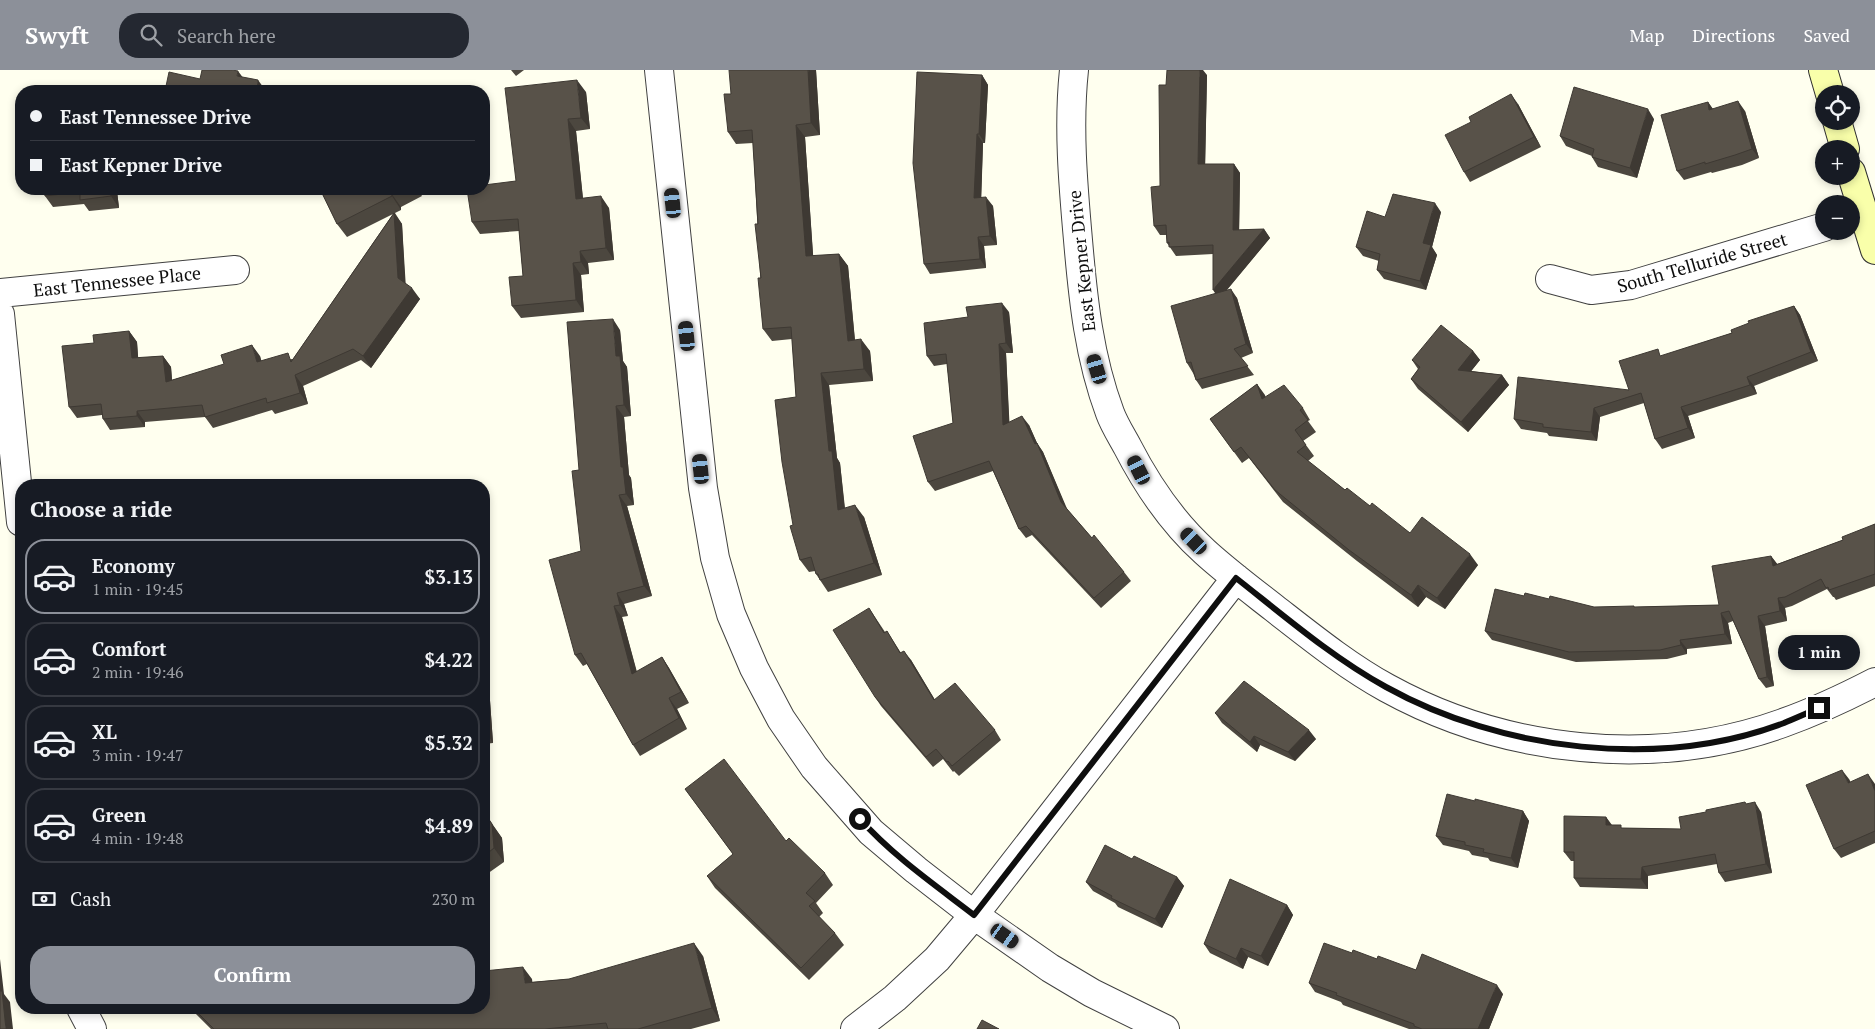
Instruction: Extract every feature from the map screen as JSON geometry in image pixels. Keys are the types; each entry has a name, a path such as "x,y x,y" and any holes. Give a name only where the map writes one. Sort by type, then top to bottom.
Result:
{"street":[{"path":"660,70 703,488 716,558 731,614 754,668 776,710 814,767 872,832 916,870 974,915 1050,968 1092,993 1165,1029"},
{"name":"East Kepner Drive","path":"1074,70 1073,192 1083,303 1092,354 1110,414 1139,470 1175,521 1204,551 1236,578 1324,646 1385,687 1431,709 1504,734 1571,746 1632,749 1683,746 1734,737 1783,723 1875,682"},
{"path":"1823,70 1827,85"},
{"path":"1855,185 1875,250"},
{"name":"South Telluride Street","path":"1550,278 1591,290 1631,285 1815,230"},
{"name":"East Tennessee Place","path":"0,293 235,270"},
{"path":"0,314 17,479"},
{"path":"855,1029 895,998 937,959 974,915 1236,578"},
{"path":"84,1014 92,1029"}],"building":[{"path":"202,70 232,70 238,71 237,76 258,80 258,85 166,85 169,72 200,79"},
{"path":"729,70 808,70 811,123 796,125 806,256 839,254 848,341 861,339 864,369 821,373 829,451 832,451 838,510 855,505 874,563 820,580 818,574 816,574 811,557 800,560 790,526 793,525 782,462 775,400 796,397 791,327 763,329 758,278 761,278 755,224 758,224 752,130 728,132 724,94 731,94"},
{"path":"1167,70 1200,70 1198,164 1234,164 1233,230 1264,229 1213,290 1213,245 1169,247 1166,225 1154,226 1151,187 1160,186 1159,85 1166,85"},
{"path":"917,72 982,75 974,198 986,197 990,236 978,237 980,259 924,264 913,163"},
{"path":"577,80 581,118 568,119 576,199 601,196 606,248 580,251 581,262 573,263 576,300 512,306 509,277 523,276 518,219 472,222 468,195 490,195 490,184 516,181 505,88"},
{"path":"1574,87 1648,109 1630,168 1592,157 1594,149 1560,136"},
{"path":"1511,94 1534,137 1464,172 1445,135 1471,122 1469,117"},
{"path":"1738,101 1752,149 1677,171 1661,115 1708,102 1709,110"},
{"path":"1393,194 1435,203 1423,243 1431,245 1420,281 1377,270 1380,254 1356,247 1367,211 1385,217"},
{"path":"80,195 111,195 111,196 80,200"},
{"path":"323,195 392,195 392,196 337,224"},
{"path":"394,213 398,278 412,288 363,356 353,349 295,375 300,393 267,403 266,398 205,417 202,405 137,411 137,416 103,419 101,404 69,407 62,346 94,343 93,335 129,331 132,358 163,356 166,382 224,364 221,355 252,345 257,362 288,353 291,362"},
{"path":"1231,289 1246,344 1234,349 1248,366 1196,380 1191,362 1187,363 1171,306"},
{"path":"1002,303 1006,343 999,344 1003,425 1022,416 1035,444 1037,443 1061,502 1092,538 1094,535 1124,572 1094,598 1026,526 1019,529 989,461 928,482 913,436 953,423 946,354 927,356 924,323 968,317 966,307"},
{"path":"1794,306 1811,352 1747,377 1750,385 1681,407 1688,428 1655,439 1641,393 1594,408 1591,432 1543,427 1543,424 1514,419 1518,377 1629,390 1619,361 1658,349 1660,356 1732,333 1731,330 1749,323 1748,321"},
{"path":"613,319 616,356 620,356 624,405 616,406 621,467 623,467 626,494 619,495 644,586 617,593 620,605 614,606 632,674 662,657 681,692 669,698 679,718 633,745 581,653 575,655 549,560 581,551 572,471 579,470 567,322"},
{"path":"1441,325 1473,351 1458,370 1502,375 1461,422 1411,379 1420,367 1412,360"},
{"path":"1257,384 1262,399 1284,385 1303,408 1300,410 1308,420 1295,430 1306,445 1297,452 1345,490 1347,488 1370,506 1372,503 1410,533 1422,517 1470,554 1437,598 1418,585 1411,595 1349,550 1275,490 1241,447 1234,452 1210,419"},
{"path":"1875,524 1875,574 1829,590 1821,579 1785,597 1778,598 1780,611 1758,616 1767,677 1759,679 1729,611 1721,613 1725,634 1680,640 1681,645 1660,650 1569,652 1485,631 1495,589 1524,596 1525,593 1549,599 1550,596 1594,607 1719,605 1712,566 1771,556 1773,566 1843,540 1842,537"},
{"path":"869,608 884,633 887,631 900,653 904,651 934,700 955,683 995,730 952,766 936,749 926,757 875,697 833,630"},
{"path":"1244,681 1309,730 1288,752 1254,736 1250,742 1215,713"},
{"path":"724,759 786,841 789,838 825,873 806,893 815,901 809,906 835,933 801,968 707,876 733,854 685,789"},
{"path":"1842,770 1848,783 1868,774 1875,791 1875,831 1834,849 1806,785"},
{"path":"1447,794 1523,811 1511,858 1483,852 1484,849 1465,845 1465,842 1436,836"},
{"path":"1745,802 1746,804 1755,802 1766,864 1719,873 1715,854 1642,867 1641,879 1574,878 1574,852 1564,852 1564,816 1606,817 1606,825 1621,825 1621,828 1681,829 1679,817"},
{"path":"490,821 492,824 494,848 490,851"},
{"path":"1105,845 1132,859 1134,856 1177,877 1155,919 1111,898 1112,896 1086,882"},
{"path":"1230,879 1287,905 1261,956 1241,948 1236,959 1204,944"},
{"path":"694,943 712,1008 638,1029 608,1029 606,1023 545,1029 214,1029 199,1014 490,1014 490,970 523,967 525,983 569,979"},
{"path":"1324,943 1352,953 1353,950 1377,959 1378,956 1416,970 1422,954 1497,985 1478,1029 1422,1029 1414,1026 1414,1024 1309,983"},
{"path":"0,991 2,991 6,1029 0,1029"},
{"path":"982,1020 999,1029 977,1029"}],"route":[{"path":"860,819 872,832 916,870 974,915 1236,578 1324,646 1385,687 1431,709 1504,734 1580,747 1632,749 1683,746 1750,733 1783,723 1819,708"}]}
